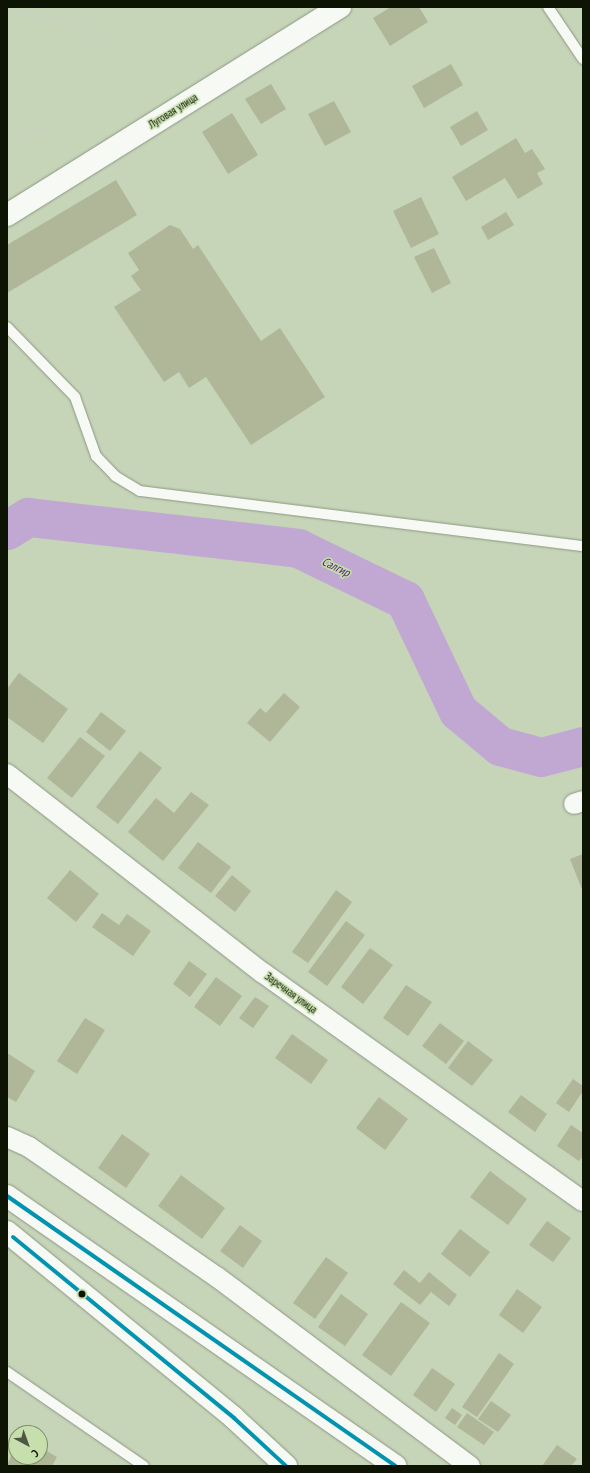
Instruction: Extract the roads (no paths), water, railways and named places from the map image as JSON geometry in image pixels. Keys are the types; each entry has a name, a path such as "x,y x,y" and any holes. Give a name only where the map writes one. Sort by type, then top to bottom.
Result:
{"main road":[{"name":"Луговая улица","path":"7,215 340,7"},
{"path":"7,1196 395,1466"},
{"path":"7,1232 234,1418 286,1466"}],"street":[{"name":"Заречная улица","path":"7,774 263,973 583,1201"},
{"path":"7,1137 29,1147 217,1277 470,1466"}],"lane":[{"path":"548,7 583,59"},
{"path":"7,327 75,396 96,456 115,476 140,491 583,546"},
{"path":"7,1372 144,1466"}],"waterway":[{"name":"Салгир","path":"7,530 28,517 298,548 405,600 458,711 500,746 541,757 583,746"}]}
